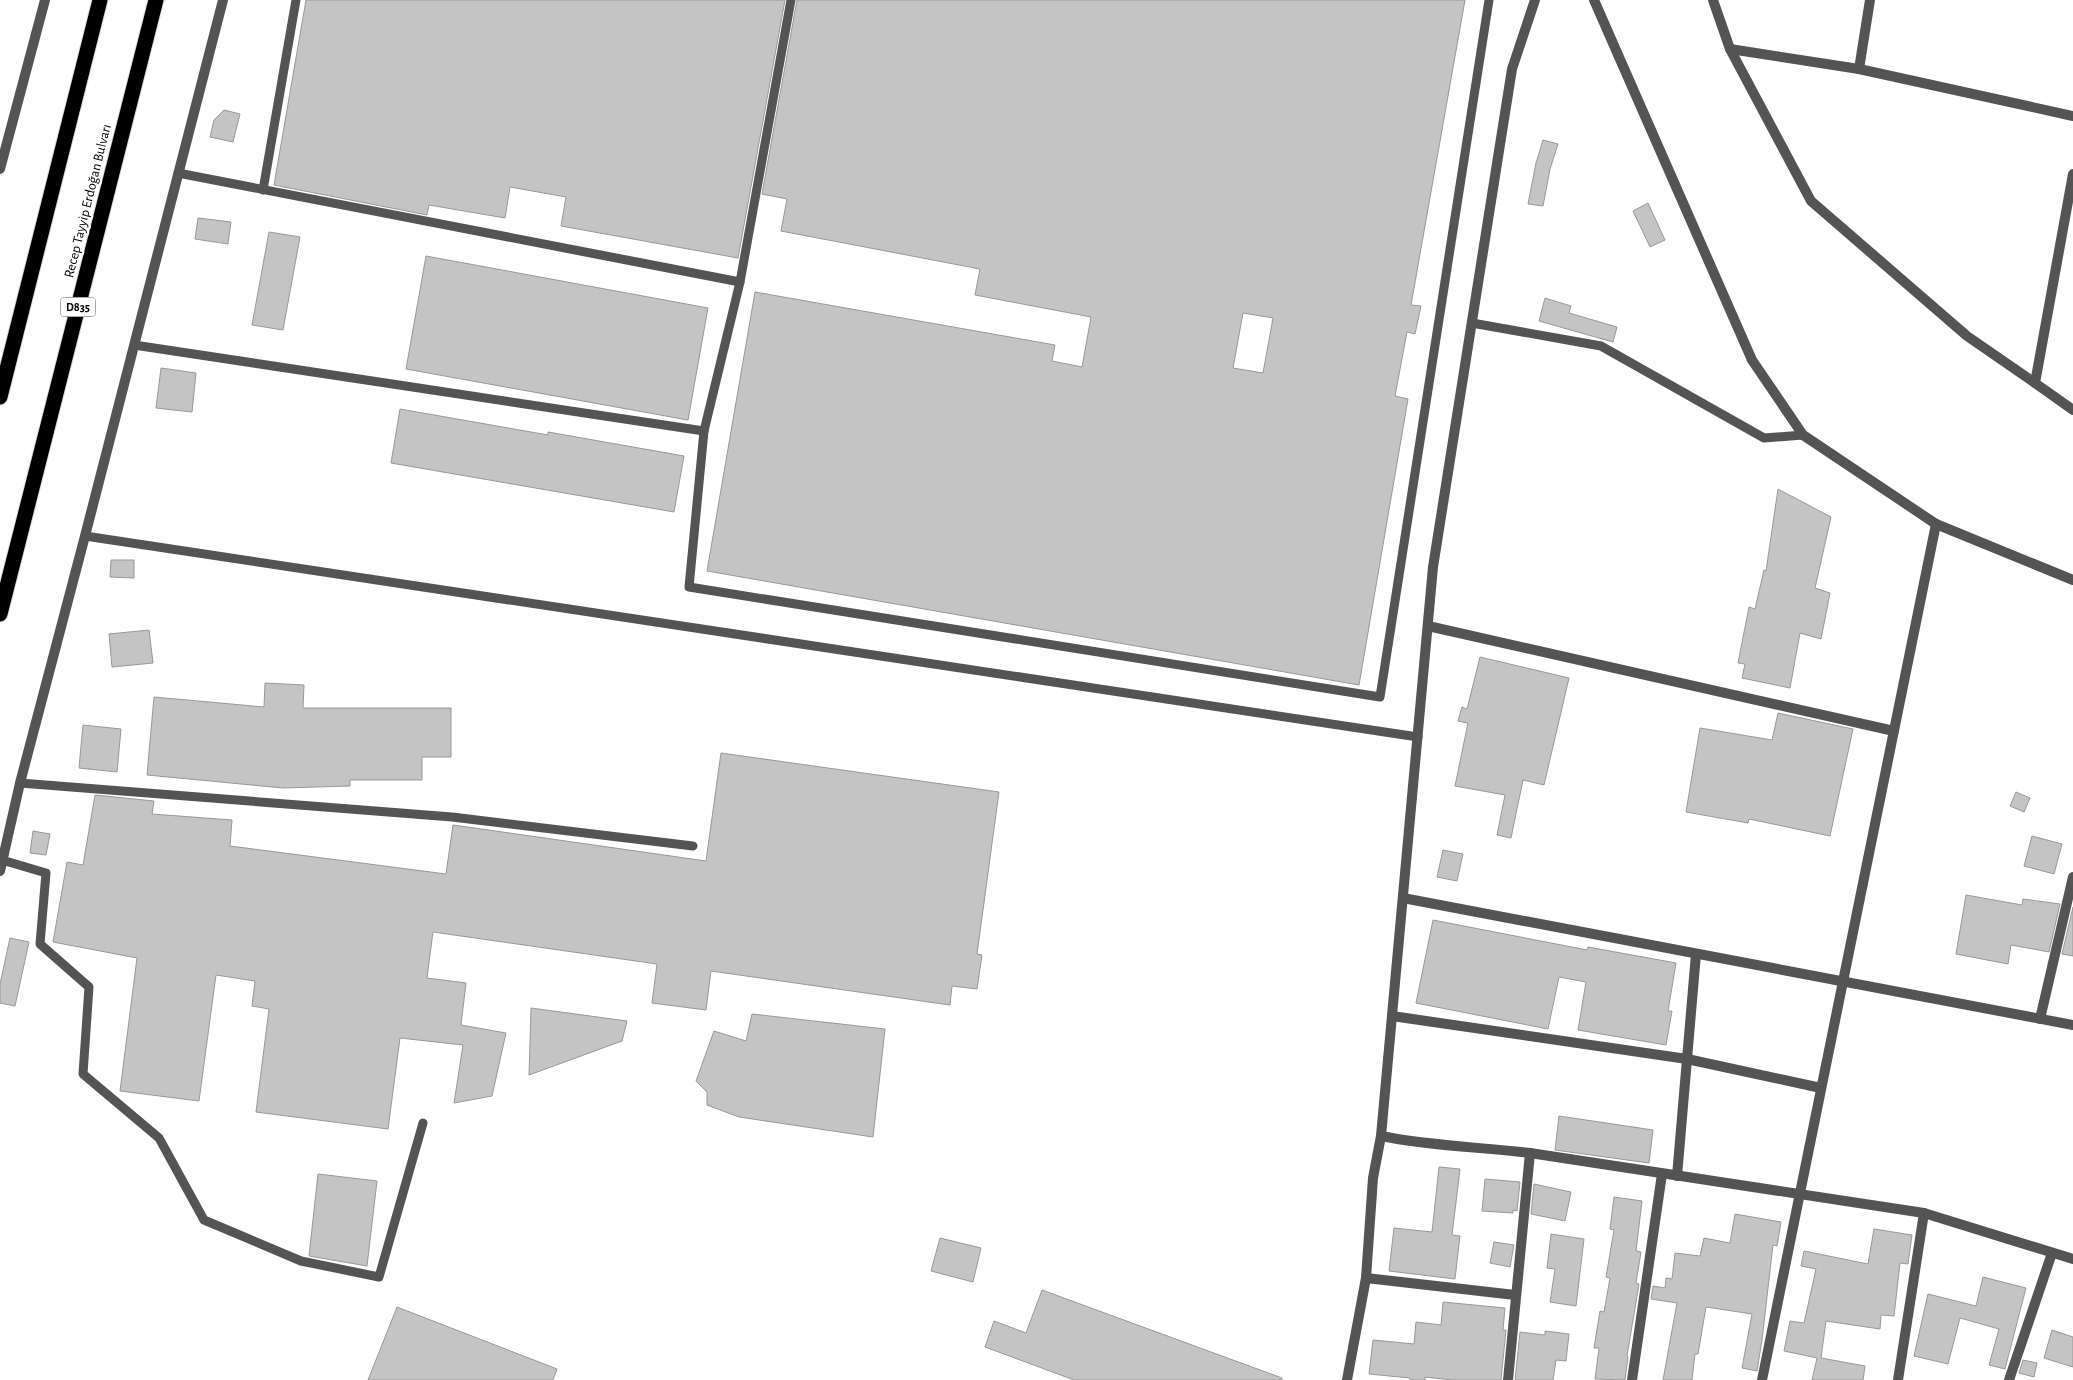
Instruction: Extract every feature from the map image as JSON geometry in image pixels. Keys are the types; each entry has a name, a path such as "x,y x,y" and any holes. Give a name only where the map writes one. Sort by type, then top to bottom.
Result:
{"highway":[{"path":"0,397 100,0"},
{"name":"Recep Tayyip Erdoğan Bulvarı","path":"0,614 156,0"}],"street":[{"path":"0,169 45,0"},
{"path":"0,871 20,782 223,0"},
{"path":"1347,1380 1366,1278 1373,1178 1381,1136 1433,567 1512,70 1535,0"},
{"path":"1594,0 1752,360 1803,435 1936,524 2073,580"},
{"path":"1713,0 1730,49 1811,201 1966,336 2073,410"},
{"path":"1859,69 1870,0"},
{"path":"1730,49 1859,69 2073,116"},
{"path":"2035,383 2073,174"},
{"path":"1762,1380 1936,524"},
{"path":"1428,626 1894,731"},
{"path":"2040,1019 2073,877"},
{"path":"1403,898 2073,1025"},
{"path":"1676,1176 1696,954"},
{"path":"1392,1016 1687,1059 1821,1088"},
{"path":"1381,1136 1414,1142 1530,1153 1924,1213 2073,1259"},
{"path":"1508,1380 1530,1153"},
{"path":"1632,1380 1662,1174"},
{"path":"1898,1380 1924,1213"},
{"path":"2009,1380 2052,1253"},
{"path":"1366,1278 1516,1294"}],"lane":[{"path":"263,190 296,0"},
{"path":"791,0 740,282 704,432 689,587 1380,697 1489,0"},
{"path":"178,173 740,282"},
{"path":"1472,323 1601,346 1764,438 1803,435"},
{"path":"134,345 704,432"},
{"path":"85,536 1418,737"},
{"path":"20,782 452,817 693,846"},
{"path":"2,860 46,873 40,944 89,987 83,1074 159,1138 204,1220 302,1261 378,1277 423,1123"}],"building":[{"path":"306,0 785,0 738,258 561,226 566,197 510,187 505,218 429,205 427,215 274,185"},
{"path":"797,0 1465,0 1411,305 1421,306 1415,334 1407,332 1395,396 1408,399 1359,685 707,571 755,292 1055,345 1052,361 1082,367 1091,317 975,295 980,269 781,231 787,199 762,194","holes":["1243,313 1273,318 1263,373 1233,368"]},
{"path":"224,110 240,114 233,142 210,137 214,120"},
{"path":"1543,140 1558,144 1550,169 1543,206 1528,204 1536,163"},
{"path":"1648,203 1665,240 1650,247 1633,211"},
{"path":"198,218 231,222 228,244 195,239"},
{"path":"269,232 300,237 283,330 252,325"},
{"path":"426,256 708,308 688,420 406,369"},
{"path":"1545,298 1571,306 1569,313 1617,327 1613,342 1539,321"},
{"path":"161,368 196,373 192,412 156,408"},
{"path":"400,409 684,456 674,512 391,463"},
{"path":"1778,489 1831,517 1815,588 1830,593 1821,639 1800,633 1790,688 1742,678 1745,664 1738,663 1749,607 1755,609 1764,570 1766,571"},
{"path":"111,560 134,560 134,578 110,577"},
{"path":"149,630 153,663 112,667 109,634"},
{"path":"1480,657 1569,678 1544,785 1523,780 1511,838 1497,835 1505,795 1455,786 1468,723 1458,721 1462,707 1467,709"},
{"path":"265,683 304,685 303,708 451,708 451,757 422,757 422,780 350,780 350,786 283,788 147,775 154,697 264,707"},
{"path":"1778,713 1853,729 1830,836 1749,819 1748,823 1686,812 1700,728 1772,740"},
{"path":"83,725 121,729 117,772 79,768"},
{"path":"721,753 999,792 977,954 982,955 977,989 952,986 950,1005 711,971 706,1010 652,1003 657,964 433,932 427,978 466,983 461,1025 506,1033 492,1096 454,1103 463,1045 400,1038 388,1129 256,1112 269,1009 252,1006 255,981 216,975 199,1101 120,1091 137,958 53,942 67,862 83,865 95,795 154,801 152,814 232,820 230,846 446,874 453,825 706,861"},
{"path":"2016,792 2030,798 2024,812 2010,806"},
{"path":"33,831 50,834 46,855 30,853"},
{"path":"2032,836 2062,844 2054,874 2024,866"},
{"path":"1443,850 1463,854 1457,881 1437,877"},
{"path":"1966,895 2022,905 2023,899 2060,904 2049,952 2011,945 2008,964 1956,954"},
{"path":"2073,907 2073,956 2062,954"},
{"path":"1433,920 1587,950 1588,947 1676,963 1668,1011 1672,1011 1666,1045 1578,1030 1586,982 1559,977 1548,1029 1416,1003"},
{"path":"10,938 29,942 15,1006 0,1003 0,984"},
{"path":"531,1008 627,1021 622,1041 529,1075"},
{"path":"752,1014 885,1029 873,1137 739,1117 707,1105 707,1092 696,1081 714,1031 746,1041"},
{"path":"1559,1116 1653,1130 1649,1163 1555,1150"},
{"path":"1439,1167 1460,1169 1452,1235 1460,1236 1455,1279 1389,1271 1394,1228 1432,1232"},
{"path":"318,1174 377,1181 367,1266 309,1256"},
{"path":"1485,1179 1520,1182 1517,1211 1513,1210 1513,1213 1482,1211"},
{"path":"1534,1184 1571,1192 1565,1221 1531,1214"},
{"path":"1614,1197 1642,1201 1636,1251 1641,1252 1636,1283 1639,1284 1625,1380 1595,1379 1599,1348 1594,1348 1600,1311 1604,1312 1610,1278 1606,1277 1614,1230 1610,1229"},
{"path":"1735,1214 1781,1222 1777,1246 1773,1245 1757,1371 1742,1368 1752,1314 1706,1307 1698,1354 1695,1354 1692,1380 1663,1380 1677,1303 1651,1299 1653,1286 1665,1288 1666,1278 1672,1279 1675,1253 1700,1256 1704,1238 1730,1243"},
{"path":"1874,1229 1912,1235 1908,1264 1900,1263 1894,1316 1881,1315 1880,1329 1826,1321 1821,1358 1865,1366 1863,1380 1812,1380 1817,1358 1784,1351 1790,1321 1804,1323 1816,1269 1801,1266 1804,1251 1868,1264"},
{"path":"1551,1234 1584,1239 1576,1306 1550,1302 1555,1269 1547,1268"},
{"path":"940,1238 981,1248 973,1282 931,1271"},
{"path":"1494,1242 1514,1245 1510,1267 1490,1263"},
{"path":"1983,1277 2026,1288 2005,1369 1989,1365 1999,1329 1960,1318 1948,1364 1914,1356 1928,1294 1976,1306"},
{"path":"1042,1290 1282,1378 1282,1380 1074,1380 985,1347 994,1321 1026,1333"},
{"path":"1443,1302 1505,1308 1503,1330 1506,1330 1501,1380 1453,1380 1425,1377 1425,1380 1410,1380 1410,1378 1369,1374 1373,1340 1414,1344 1416,1322 1441,1325"},
{"path":"397,1307 557,1369 553,1380 368,1380"},
{"path":"2052,1330 2073,1337 2073,1367 2044,1358"},
{"path":"1545,1331 1569,1334 1566,1361 1556,1360 1553,1380 1515,1380 1520,1332 1545,1335"},
{"path":"2023,1360 2037,1363 2034,1377 2019,1373"}]}
